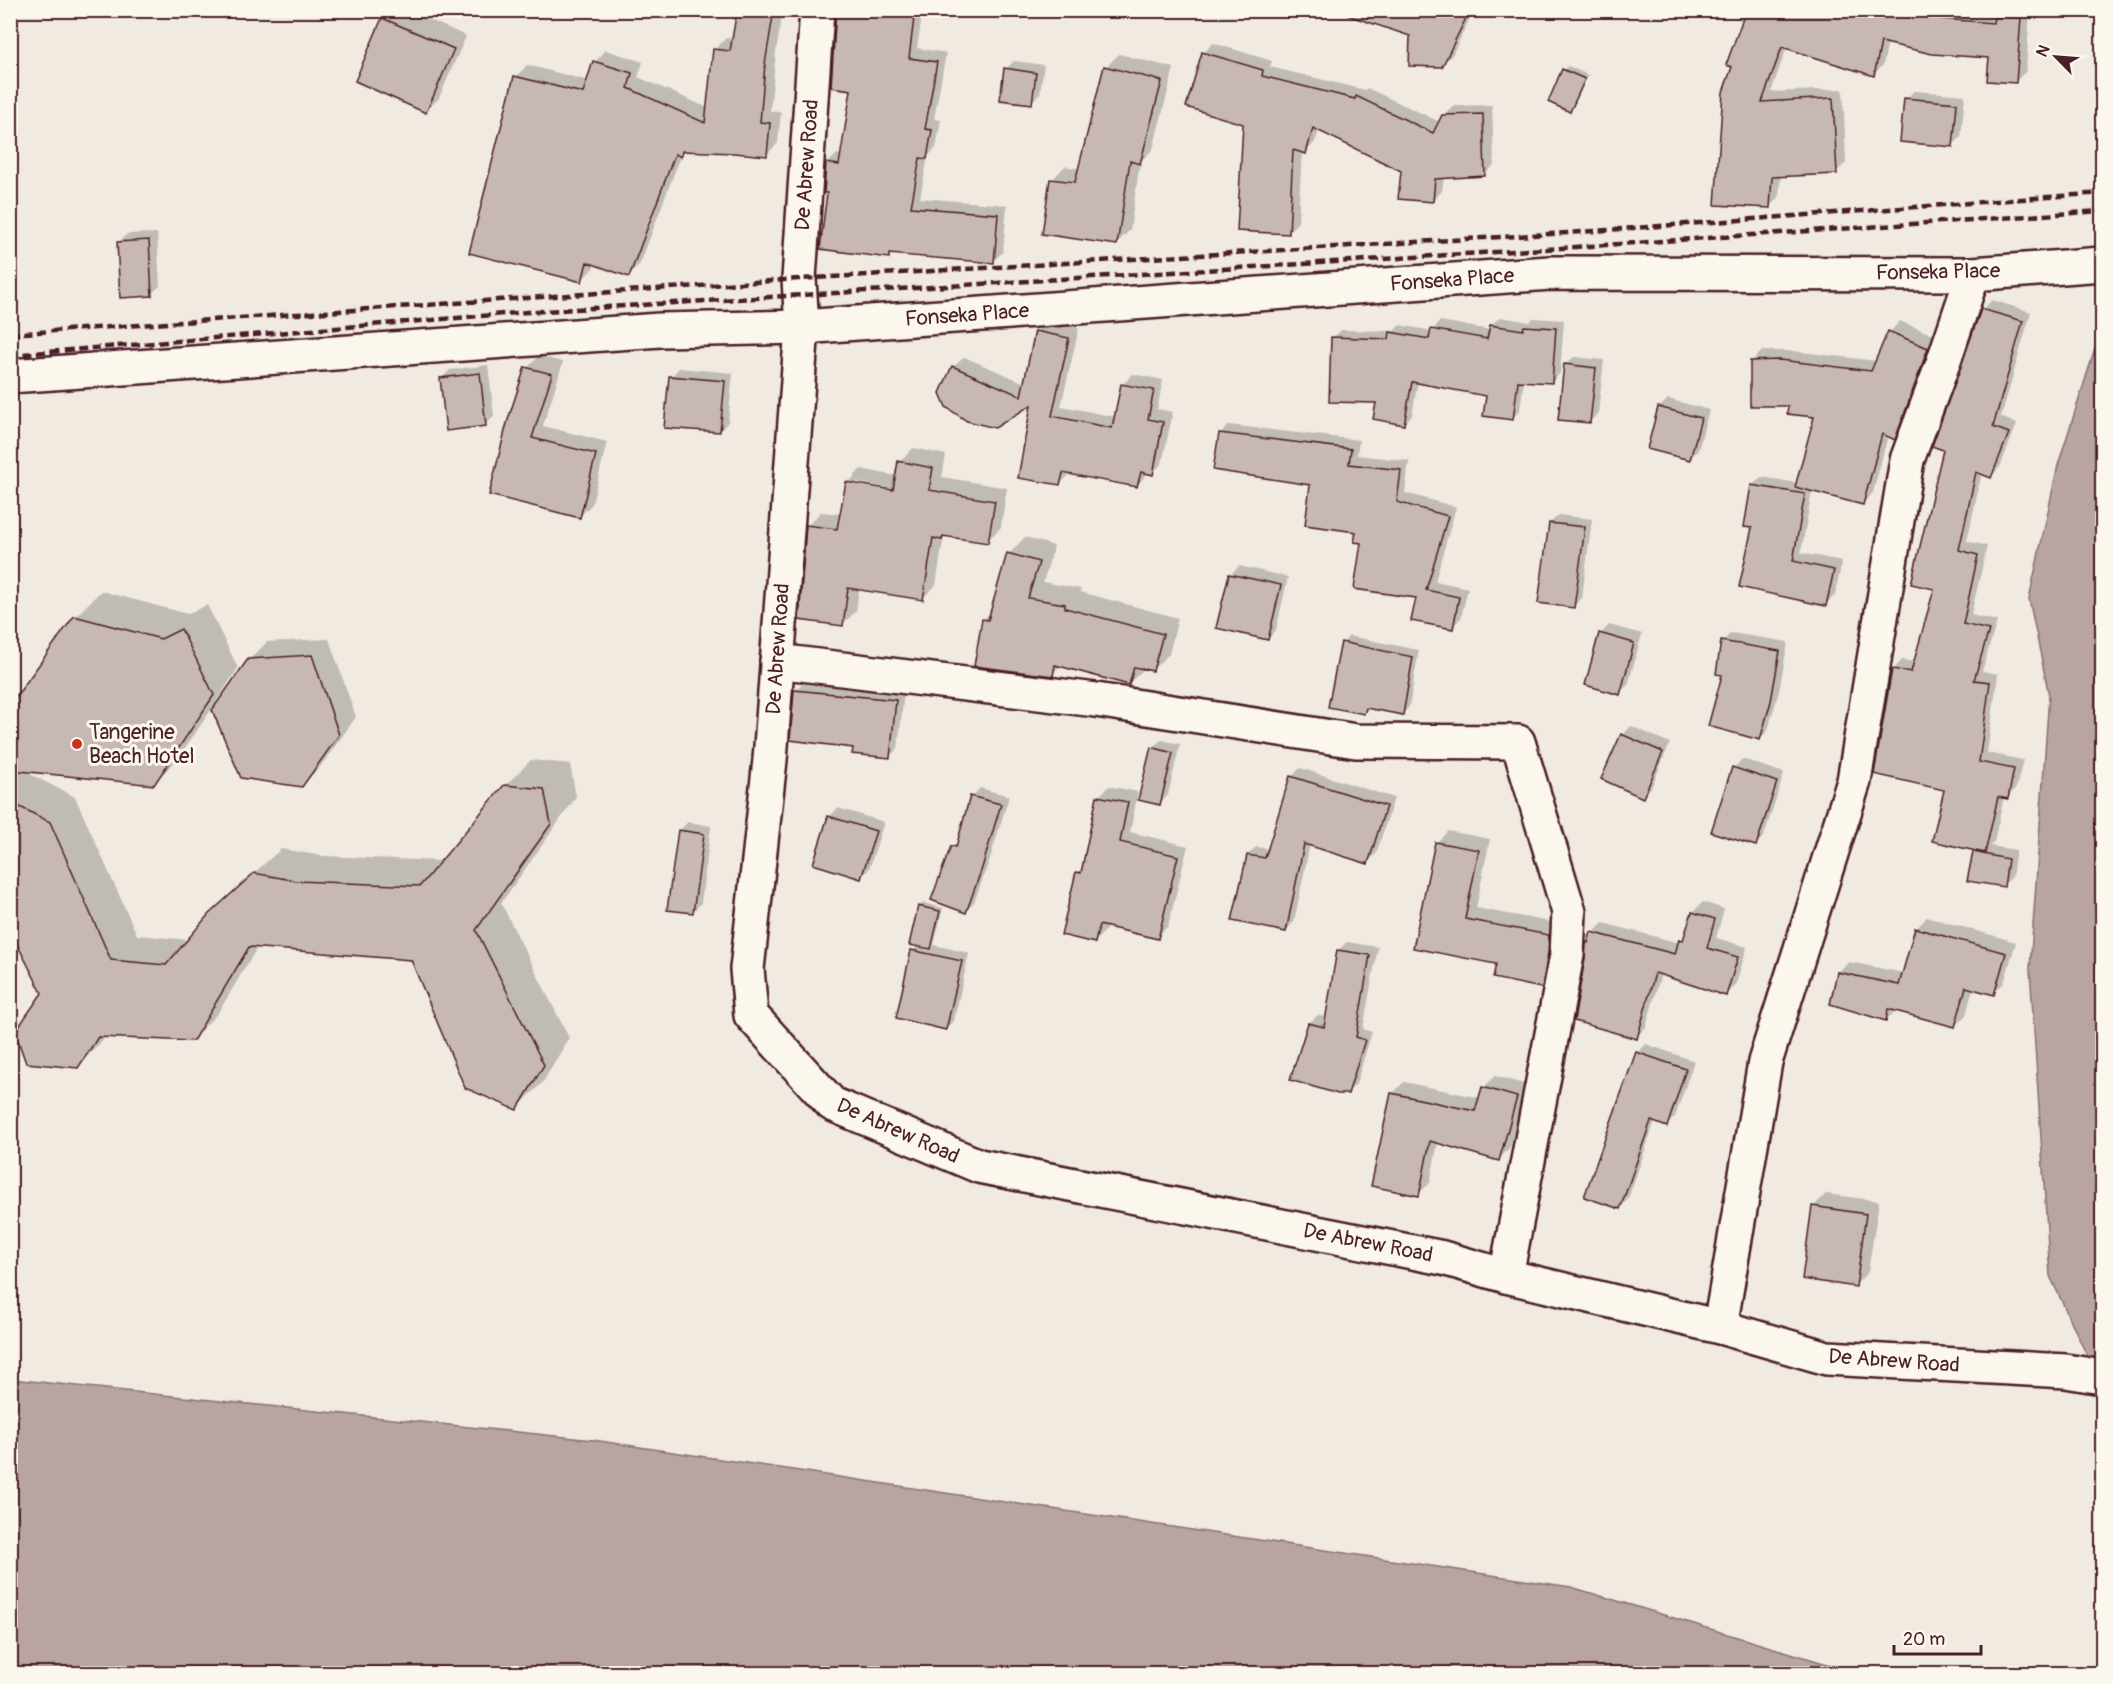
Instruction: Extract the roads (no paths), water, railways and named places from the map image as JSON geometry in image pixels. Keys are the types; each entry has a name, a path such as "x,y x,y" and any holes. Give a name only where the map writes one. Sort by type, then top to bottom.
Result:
{"street":[{"name":"De Abrew Road","path":"817,10 799,279 802,327 770,760 747,969 751,1015 832,1104 979,1167 1443,1258 1506,1276 1720,1327 1827,1358 2066,1371 2103,1377"},
{"name":"Fonseka Place","path":"10,376 660,330 802,327 1550,273 1972,274 2103,264"},
{"path":"1720,1327 1765,1062 1854,781 1907,460 1943,363 1972,274"},
{"path":"777,661 1096,700 1356,741 1518,742 1569,912 1567,956 1506,1276"}],"railway":[{"path":"10,334 799,279 1567,233 2102,193"},
{"path":"10,355 528,312 1561,248 2102,211"}],"place":[{"name":"Tangerine Beach Hotel","path":"77,744"}]}
